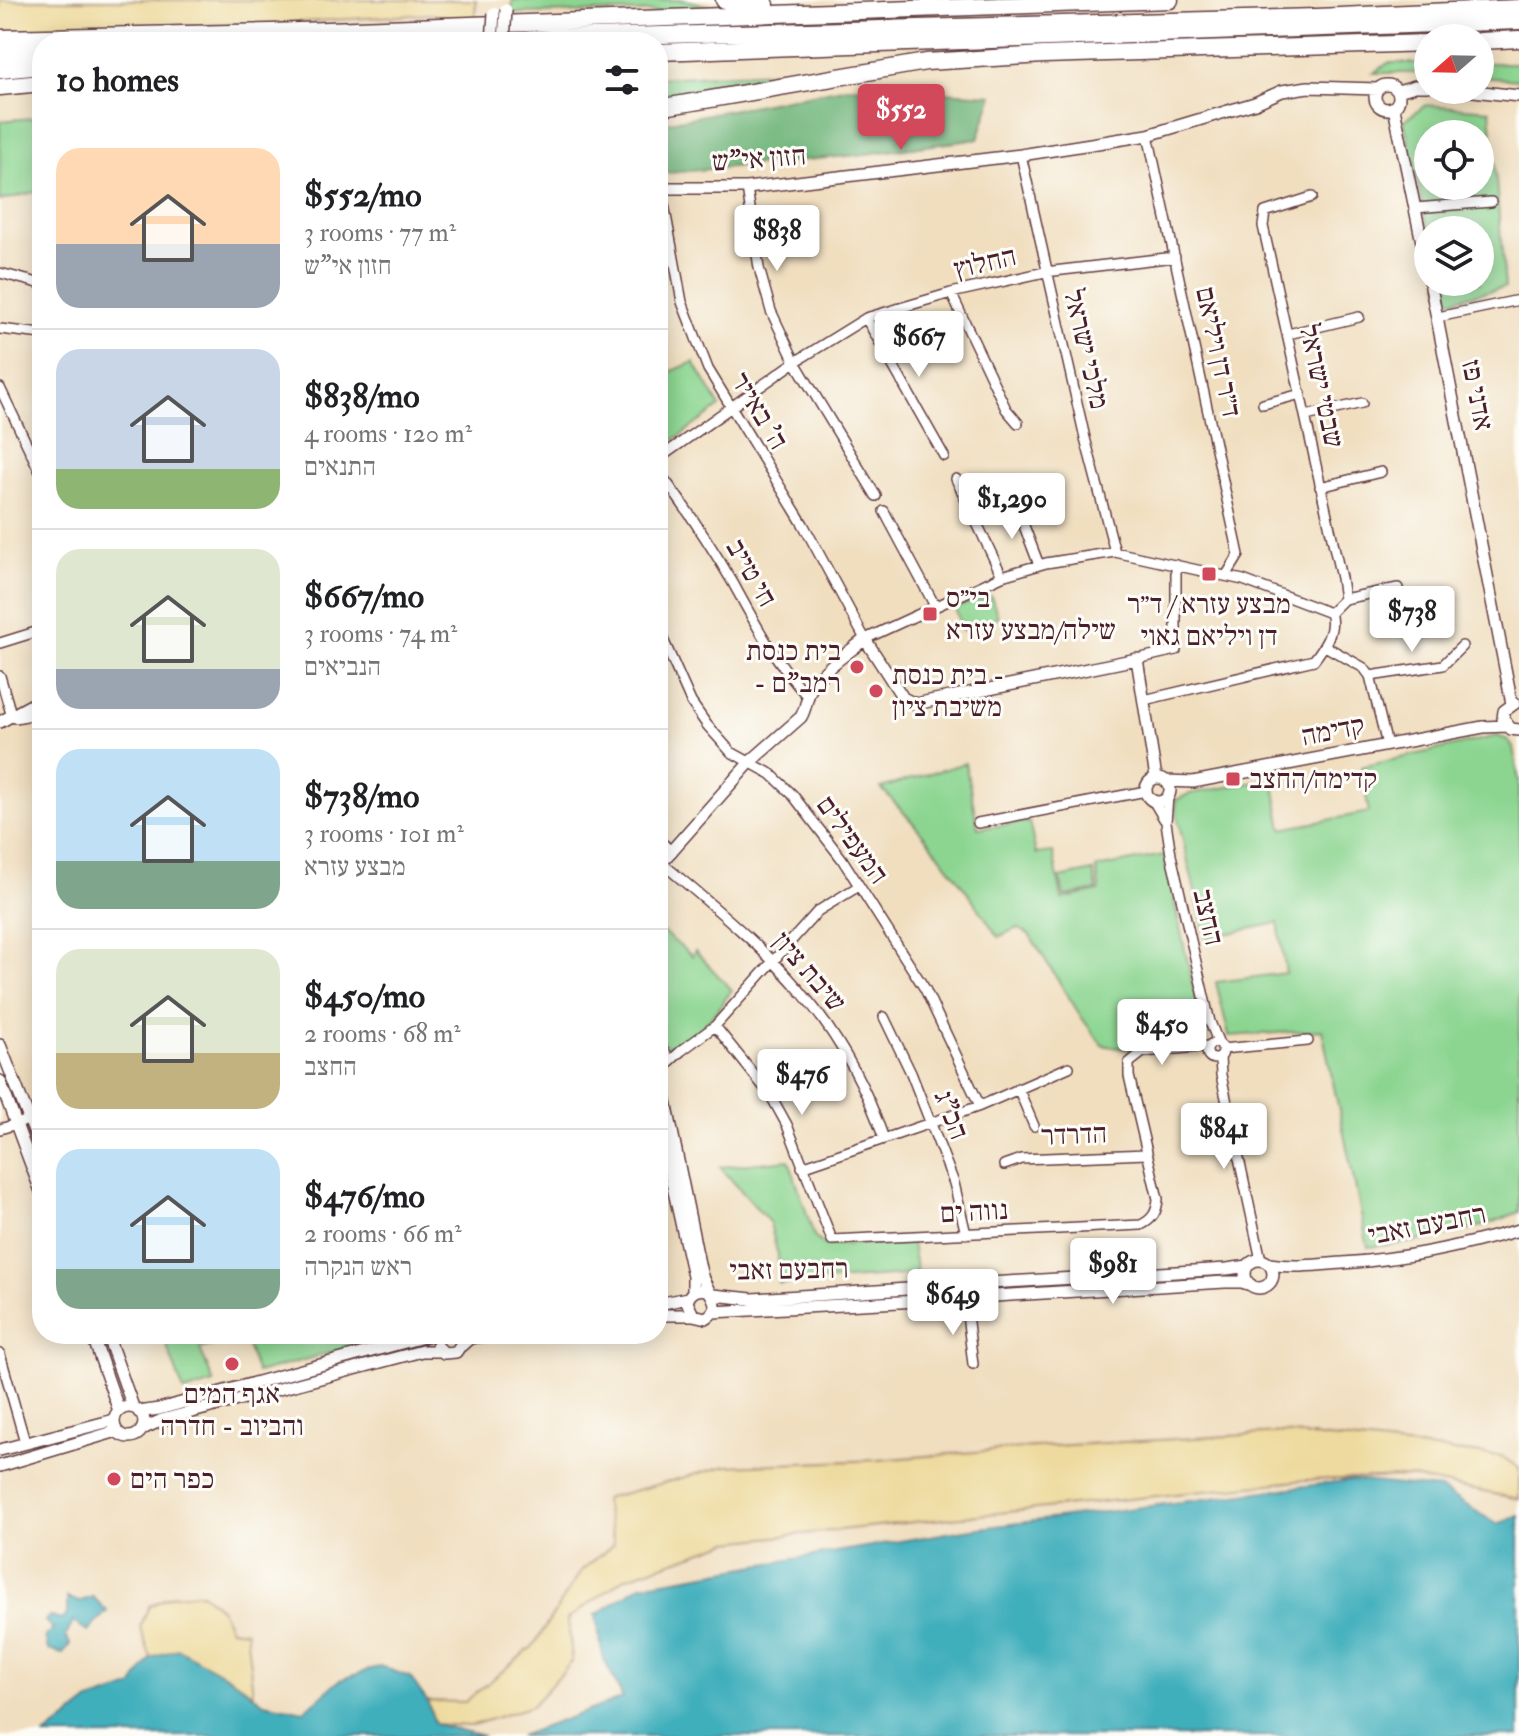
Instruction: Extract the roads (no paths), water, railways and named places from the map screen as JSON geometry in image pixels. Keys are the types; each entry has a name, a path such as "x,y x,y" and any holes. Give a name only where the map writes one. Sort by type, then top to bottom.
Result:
{"highway":[{"path":"724,0 875,10"},
{"path":"271,32 1170,0"},
{"path":"668,35 1317,17 1519,8"},
{"path":"668,52 1519,21"},
{"path":"0,38 32,37"},
{"path":"1494,42 1519,42"},
{"path":"668,106 926,62 1044,55 1414,43"},
{"path":"0,54 32,51"},
{"path":"0,70 32,67"},
{"path":"0,87 32,84"}],"street":[{"path":"494,32 500,6"},
{"path":"500,6 503,32"},
{"path":"1391,85 1398,91 1399,101 1394,108 1385,110 1377,105 1375,97 1378,89 1391,85"},
{"path":"1398,91 1414,86"},
{"name":"חזון אי\"ש","path":"668,188 747,188 1021,155 1148,135 1255,103 1282,91 1308,87 1378,89"},
{"path":"1494,93 1519,96"},
{"path":"1394,108 1417,216"},
{"name":"ד״ר דן ויליאם","path":"1148,135 1239,555 1226,576"},
{"name":"מלכי ישראל","path":"1021,155 1045,272 1115,552"},
{"path":"747,188 759,268 767,297 795,362 876,496"},
{"name":"שבטי ישראל","path":"1312,197 1265,212 1263,226 1344,599"},
{"path":"1415,208 1491,202"},
{"name":"ה' באייר","path":"668,229 682,302 708,369 803,524 865,639"},
{"name":"החלוץ","path":"668,452 795,362 866,318 951,293 1045,272 1175,257"},
{"path":"0,273 32,281"},
{"path":"951,293 1006,409 1018,423"},
{"name":"אדני פז","path":"1433,296 1515,704"},
{"path":"1438,317 1519,300"},
{"path":"1288,334 1359,317"},
{"path":"866,318 944,456"},
{"path":"0,329 32,333"},
{"path":"0,388 32,455"},
{"path":"1263,404 1301,394"},
{"path":"1306,416 1362,403"},
{"path":"1320,487 1381,472"},
{"path":"956,479 1002,576"},
{"name":"חי טייב","path":"668,483 687,507 765,644 807,696"},
{"path":"1016,505 1039,565"},
{"path":"884,511 935,606"},
{"path":"668,856 751,761 801,717 806,709 807,696 824,672 865,639 1002,576 1039,565 1115,552 1226,576 1293,597 1330,613 1333,621 1325,646 1314,660 1144,700"},
{"path":"865,639 903,698 915,704 1176,650 1176,565"},
{"path":"1330,613 1344,599 1398,588"},
{"path":"0,643 32,633"},
{"path":"1325,646 1364,668 1370,676 1387,745"},
{"path":"1370,676 1443,665 1462,646"},
{"name":"המעפילים","path":"668,650 691,702 707,725 731,752 771,774 792,794 859,886 925,989 980,1106"},
{"path":"1137,659 1166,787 1162,802 1154,802 1148,797 1148,784 1166,787"},
{"path":"0,676 6,719"},
{"path":"1510,724 1515,704"},
{"path":"6,719 32,705"},
{"path":"6,719 32,714"},
{"name":"קדימה","path":"1166,787 1510,724"},
{"name":"החצב","path":"1166,787 1166,822 1175,876 1265,1262"},
{"path":"978,823 1146,791"},
{"name":"החצב","path":"1154,802 1166,822"},
{"path":"668,848 672,852"},
{"name":"שיבת ציון","path":"668,871 775,960 830,1027 870,1099 884,1139"},
{"path":"668,1056 681,1051 715,1026 818,911 859,886"},
{"name":"הכ\"ג","path":"884,1017 911,1073 954,1183 966,1234"},
{"path":"715,1026 771,1096 787,1125 802,1167 980,1106 1069,1067"},
{"path":"1147,1154 1129,1076 1129,1063 1143,1052 1214,1050 1308,1041"},
{"path":"0,1045 32,1109"},
{"path":"0,1081 32,1166"},
{"path":"1018,1088 1034,1126"},
{"path":"668,1113 701,1273 716,1304 713,1312 701,1318 668,1315"},
{"path":"0,1129 32,1118"},
{"name":"נווה ים","path":"802,1167 832,1240 1141,1225 1152,1218 1157,1207 1147,1154"},
{"name":"הדרדר","path":"1004,1165 1021,1159 1147,1154"},
{"path":"668,1163 693,1276 688,1307 693,1315"},
{"name":"רחבעם זאבי","path":"1265,1262 1295,1267 1401,1259 1465,1246 1519,1230"},
{"path":"1265,1262 1273,1274 1270,1282 1259,1288 1251,1285 1246,1277 1248,1266 1265,1262"},
{"name":"רחבעם זאבי","path":"711,1293 743,1299 768,1298 1248,1266"},
{"name":"רחבעם זאבי","path":"1270,1282 1295,1267"},
{"name":"רחבעם זאבי","path":"713,1312 937,1300 967,1304 992,1296 1225,1282 1251,1285"},
{"path":"967,1304 978,1291 966,1284 955,1293 967,1304 973,1364"},
{"path":"668,1301 700,1289 711,1293"},
{"path":"95,1344 117,1420 129,1436 162,1420 377,1362 429,1349 452,1353 458,1344"},
{"path":"111,1344 136,1410 144,1422 142,1429"},
{"path":"0,1466 136,1410 159,1409 399,1344"},
{"path":"436,1344 441,1351"},
{"path":"0,1354 25,1442"},
{"path":"0,1450 117,1420"}],"water":[{"path":"1352,1480 1440,1489 1497,1524 1519,1516 1519,1736 520,1736 623,1698 603,1657 596,1615 641,1585 965,1530"},
{"path":"67,1597 78,1602 93,1597 107,1611 88,1631 73,1622 66,1636 70,1644 63,1654 48,1650 45,1636 53,1629 45,1621 49,1616 61,1620 67,1615"},
{"path":"178,1649 234,1680 264,1703 304,1711 340,1680 380,1666 410,1677 427,1701 435,1724 484,1736 45,1736 90,1701 132,1687 151,1658"}],"place":[{"name":"מבצע עזרא / ד״ר דן ויליאם גאוי","path":"1209,574"},
{"name":"בי״ס שילה/מבצע עזרא","path":"930,614"},
{"name":"בית כנסת - רמב\"ם","path":"857,667"},
{"name":"בית כנסת - משיבת ציון","path":"876,691"},
{"name":"קדימה/החצב","path":"1233,779"},
{"name":"אגף המים והביוב - חדרה","path":"232,1364"},
{"name":"כפר הים","path":"114,1479"}]}
